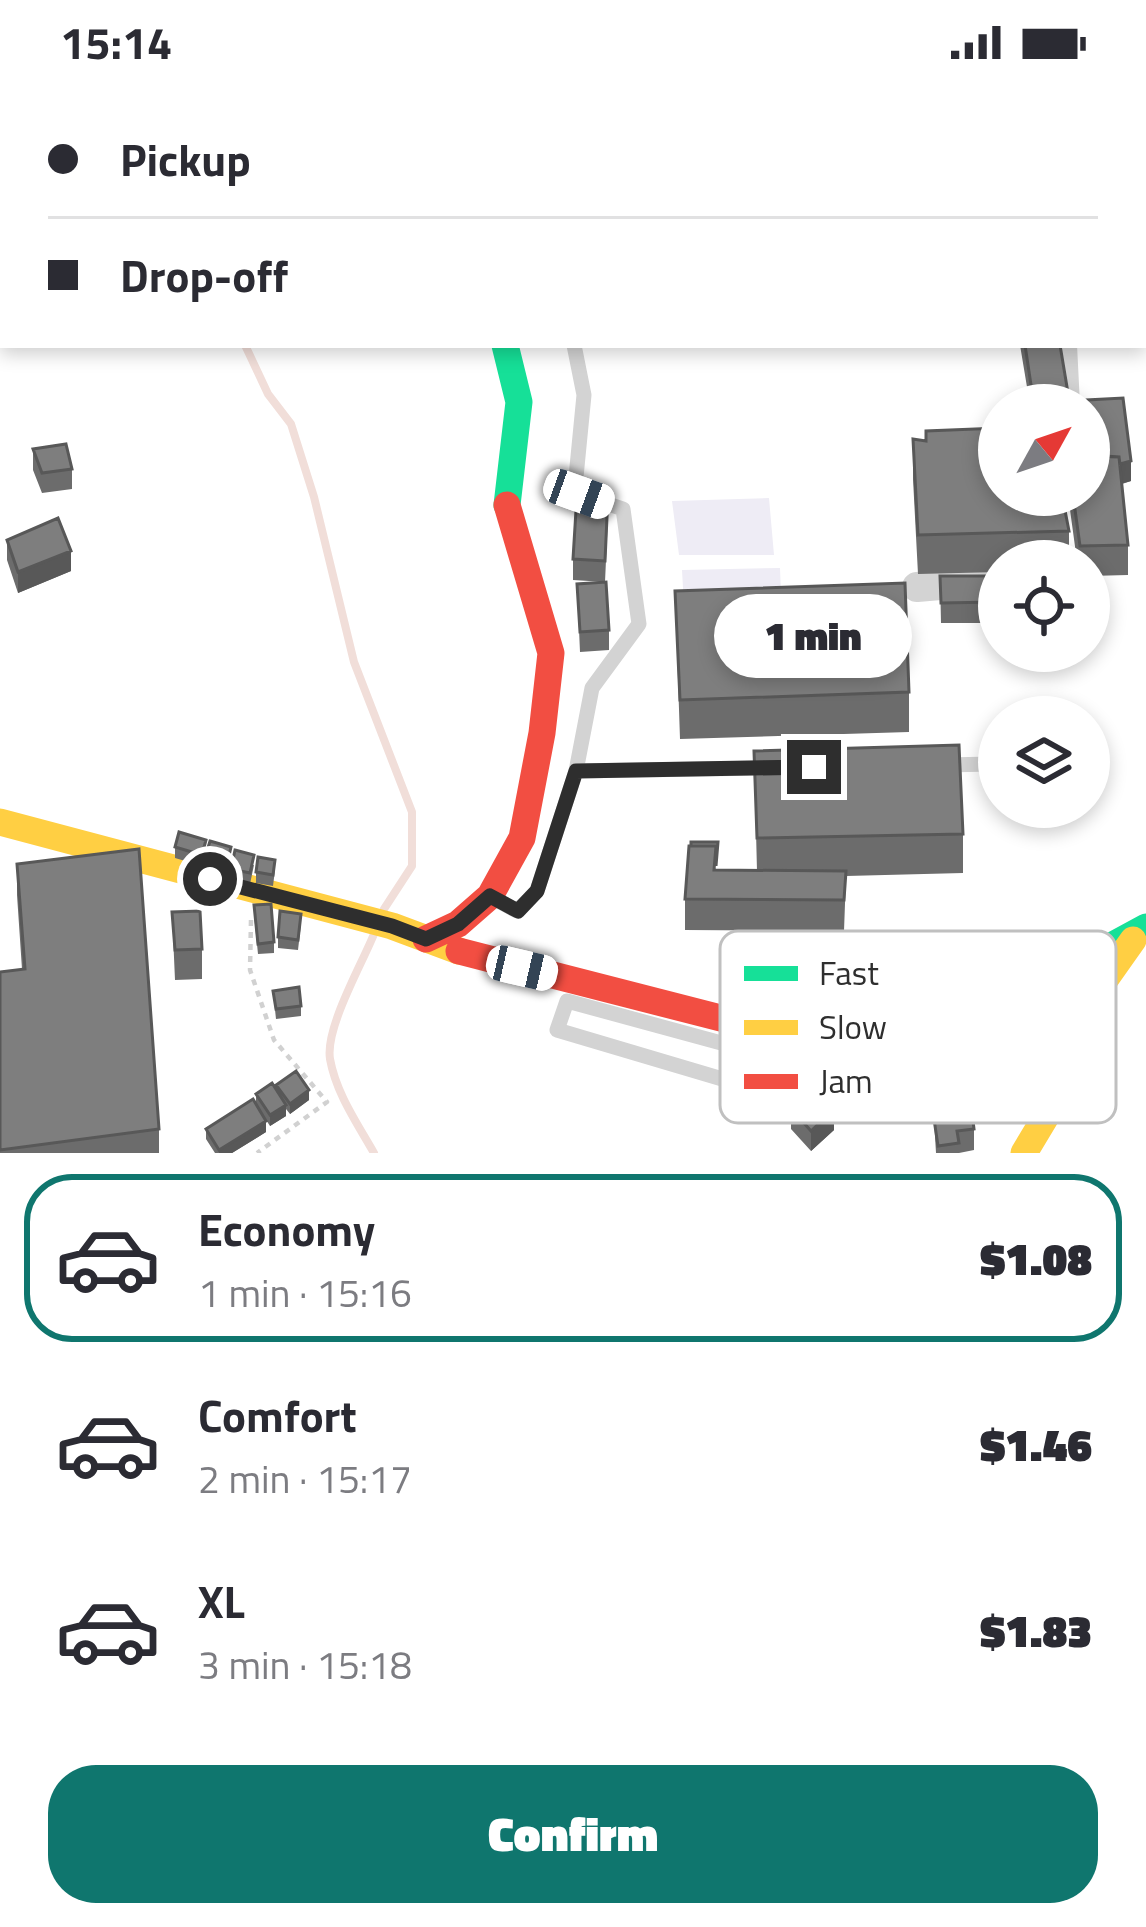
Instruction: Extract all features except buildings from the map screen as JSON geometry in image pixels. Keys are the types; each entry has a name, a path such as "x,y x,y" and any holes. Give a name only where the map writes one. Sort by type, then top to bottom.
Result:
{"street":[{"path":"426,939 458,924 490,896 522,838 542,733 550,653 506,507 519,402 507,348"},
{"path":"1062,348 1064,384"},
{"path":"917,587 978,582"},
{"path":"0,823 392,926 479,958 720,1018"},
{"path":"1116,965 1143,928"},
{"path":"1116,943 1143,928"},
{"path":"1024,1153 1042,1123"}],"lane":[{"path":"490,896 518,911 537,891 576,771 592,688 639,625 623,509 579,494 576,477 584,395 575,348"},
{"path":"933,765 978,764"},
{"path":"576,771 790,767"},
{"path":"720,1043 567,1001 557,1030 720,1078"}],"path":[{"path":"252,891 250,970 274,1040 327,1102 257,1153"}],"shaded area":[{"path":"769,498 774,555 679,555 672,501"},
{"path":"780,568 782,622 685,625 682,570"}],"waterway":[{"path":"246,348 268,394 291,424 354,662 412,812 412,866 384,909"},
{"path":"374,934 330,1046 337,1084 374,1153"}],"traffic: fast":[{"path":"506,348 519,402 507,505"},
{"path":"1116,943 1146,927"}],"traffic: slow":[{"path":"0,822 392,926 459,951"},
{"path":"1116,964 1133,940"},
{"path":"1024,1153 1042,1123"}],"traffic: jam":[{"path":"426,939 458,924 490,896 522,838 542,733 551,653 507,505"},
{"path":"459,951 720,1018"}],"route":[{"path":"210,879 426,939 458,924 490,896 518,911 537,891 576,771 814,767"}]}
